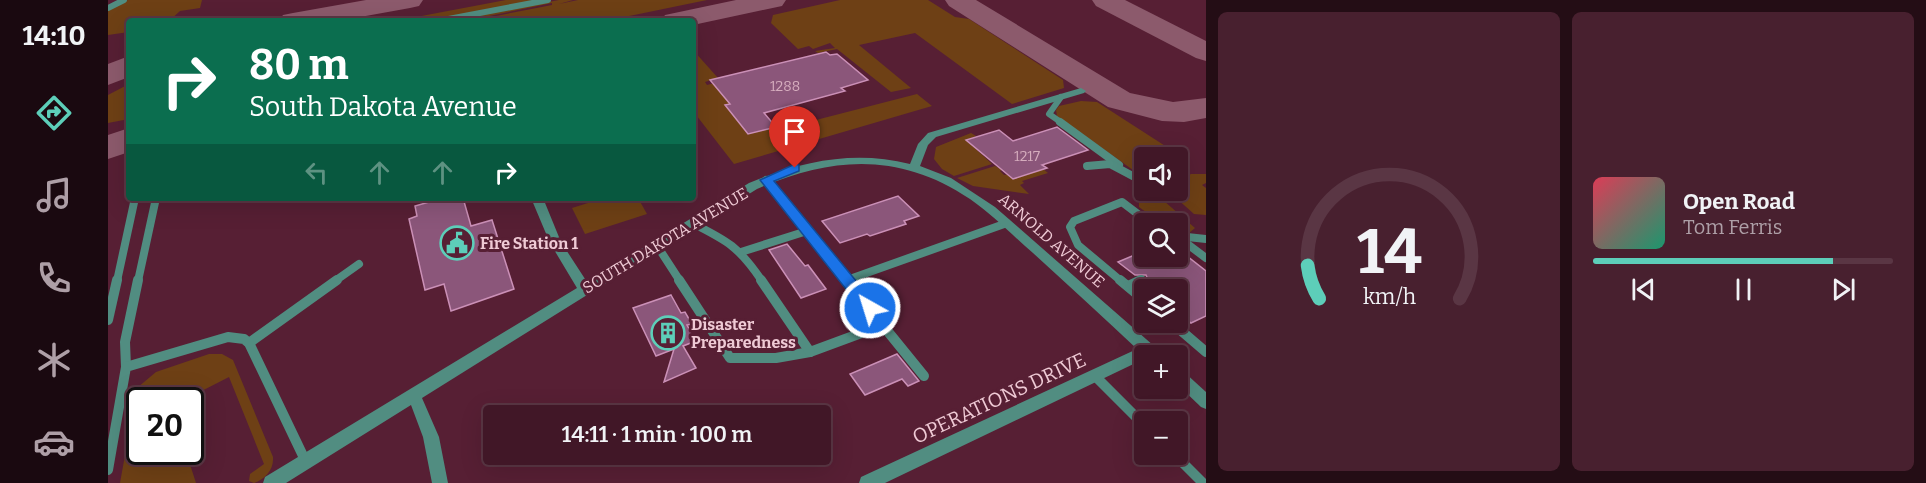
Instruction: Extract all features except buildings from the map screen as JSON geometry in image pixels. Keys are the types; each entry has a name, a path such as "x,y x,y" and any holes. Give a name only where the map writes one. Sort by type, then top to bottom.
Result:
{"street":[{"path":"914,167 923,144 932,135 1081,91"},
{"name":"SOUTH DAKOTA AVENUE","path":"271,483 584,288 766,180 795,168 830,160 868,159 914,167"},
{"name":"ARNOLD AVENUE","path":"914,167 971,195 1007,223 1143,345"},
{"path":"538,201 556,243 584,288"},
{"name":"OPERATIONS DRIVE","path":"867,483 1095,376 1134,360"},
{"path":"1188,385 1206,402"},
{"path":"414,395 431,437 440,483"}],"lane":[{"path":"108,8 124,0"},
{"path":"454,18 548,0"},
{"path":"1061,97 1049,114 1134,175"},
{"path":"1087,166 1097,162 1119,165"},
{"path":"766,180 924,376"},
{"path":"108,320 134,201"},
{"path":"108,470 126,367 125,342 155,201"},
{"path":"1134,291 1078,245 1070,227 1074,221 1122,202 1136,213"},
{"path":"692,223 731,243 741,252 810,352"},
{"path":"847,280 1007,223"},
{"path":"741,252 807,231"},
{"path":"1188,238 1206,239"},
{"path":"656,244 730,358 776,358 810,352 883,325"},
{"path":"1188,244 1206,258"},
{"path":"249,343 359,264"},
{"path":"1128,286 1134,283"},
{"path":"1184,333 1206,352"},
{"path":"126,367 228,337 244,339 249,343 306,462"},
{"path":"1196,343 1206,338"},
{"path":"1095,376 1134,415"},
{"path":"1185,465 1203,483"}],"shaded area":[{"path":"128,0 202,0 200,8 180,11 172,18 126,18 126,32 108,35 108,10"},
{"path":"506,0 542,0 448,18 411,18"},
{"path":"559,0 573,0 559,4 578,0 707,0 620,18 485,18 552,5 552,3 480,18 466,18"},
{"path":"840,0 928,0 955,17 969,19 1063,80 1064,88 1012,104 915,33 859,45 911,88 891,92 837,49 818,53 815,51 835,48 830,43 813,49 809,46 798,49 771,23 773,15"},
{"path":"696,53 718,78 705,82 707,85 719,82 717,89 727,100 734,99 735,102 725,105 748,134 778,126 781,129 917,94 932,106 734,164 696,115"},
{"path":"126,86 126,120 108,123 108,95"},
{"path":"1081,101 1097,102 1167,147 1134,147 1134,171 1057,116 1056,110 1059,106"},
{"path":"971,133 976,136 966,140 992,164 954,176 942,169 934,159 936,147"},
{"path":"995,166 1002,170 1000,171 1004,175 1043,169 1048,173 1022,181 1024,183 1020,185 1029,194 973,186 957,178"},
{"path":"1206,174 1206,183 1202,185 1206,188 1206,215 1194,214 1179,201 1188,201 1188,176"},
{"path":"594,201 640,201 647,214 585,234 572,208"},
{"path":"1139,201 1164,201 1178,213 1147,213 1139,207"},
{"path":"1188,222 1195,228 1188,233"},
{"path":"209,354 222,354 233,360 273,457 268,473 254,483 249,481 250,474 264,464 229,377 204,390 204,387 138,387 156,372"},
{"path":"126,449 126,465 190,465 196,483 120,483"}],"taxiway":[{"path":"310,18 410,0"},
{"path":"689,18 773,0"},
{"path":"958,0 1119,100 1162,111 1184,112 1206,108"},
{"path":"1105,0 1206,52"},
{"path":"108,76 126,67"},
{"path":"108,148 126,140"}],"place":[{"name":"Fire Station 1","path":"457,243"},
{"name":"Disaster Preparedness","path":"668,333"}],"route":[{"path":"795,168 766,180 870,308"}]}
